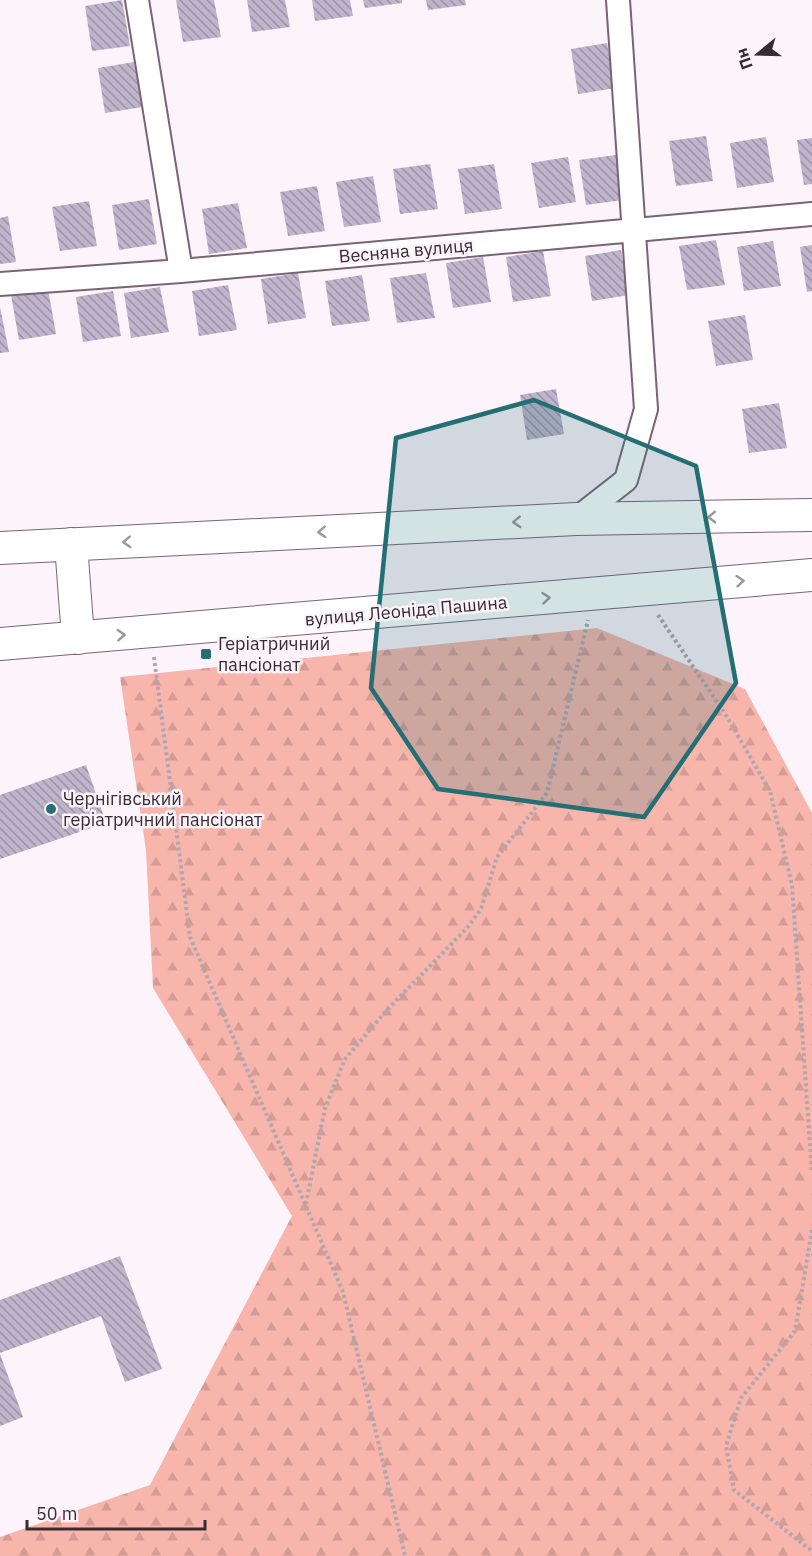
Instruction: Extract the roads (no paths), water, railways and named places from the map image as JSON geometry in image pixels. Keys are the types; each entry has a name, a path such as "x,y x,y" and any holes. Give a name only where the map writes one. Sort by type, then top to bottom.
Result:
{"main road":[{"path":"0,548 576,519 812,515"},
{"path":"71,544 78,638"},
{"name":"вулиця Леоніда Пашина","path":"0,644 151,633 812,575"}],"street":[{"path":"138,0 181,271"},
{"path":"576,519 626,480 646,409 618,0"},
{"name":"Весняна вулиця","path":"0,284 181,271 812,214"}],"place":[{"name":"Геріатричний пансіонат","path":"206,654"},
{"name":"Чернігівський геріатричний пансіонат","path":"51,809"}]}
